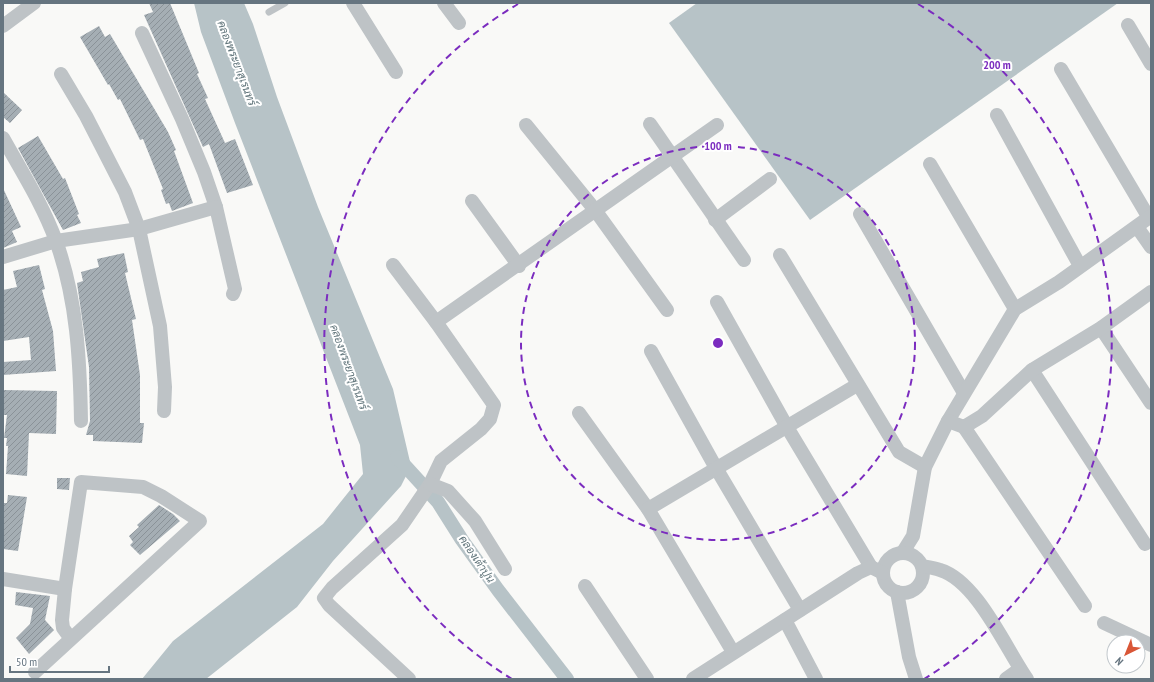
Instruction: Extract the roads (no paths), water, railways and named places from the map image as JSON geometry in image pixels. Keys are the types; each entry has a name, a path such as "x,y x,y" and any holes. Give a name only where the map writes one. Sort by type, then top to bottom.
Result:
{"street":[{"path":"3,26 34,3"},
{"path":"353,3 396,72"},
{"path":"444,3 459,23"},
{"path":"1128,25 1151,64"},
{"path":"142,33 182,119 216,206 234,282 235,289 232,294"},
{"path":"903,552 913,536 925,467 948,420 1015,309 1042,293 1150,217 1061,69"},
{"path":"61,74 86,116 122,185 139,229 160,326 165,387 164,411"},
{"path":"997,116 1080,266"},
{"path":"650,124 744,260"},
{"path":"526,125 595,210 667,310"},
{"path":"436,322 519,266 595,210 718,125"},
{"path":"3,138 37,198 56,241 76,317 80,361 81,421"},
{"path":"930,164 1015,309"},
{"path":"715,220 770,179"},
{"path":"472,201 519,266"},
{"path":"3,258 56,241 139,229 216,206"},
{"path":"860,214 964,393"},
{"path":"1137,226 1151,247"},
{"path":"780,255 857,385 899,452 925,467"},
{"path":"393,265 436,322 494,405 490,420 441,461 426,490 402,524 332,588 324,598 329,605 409,679"},
{"path":"964,427 982,416 1032,370 1101,328 1151,292"},
{"path":"701,677 733,652 858,573 877,570 891,556 903,552 915,556 922,566 923,572 919,584 909,592 897,592 887,584 877,570 786,427 717,302"},
{"path":"1101,328 1151,403"},
{"path":"651,351 716,468 800,610"},
{"path":"1032,370 1145,544"},
{"path":"648,509 857,385"},
{"path":"579,413 648,509 733,652"},
{"path":"948,420 964,427 1085,606"},
{"path":"35,672 200,521 166,499 143,487 81,482 65,589 62,620 64,628 71,639"},
{"path":"426,490 448,491 475,521 505,569"},
{"path":"922,566 941,570 958,580 978,599 1024,674 1006,679"},
{"path":"3,579 65,589"},
{"path":"585,586 647,679"},
{"path":"897,592 909,657 916,679"},
{"path":"785,620 816,679"},
{"path":"1104,623 1151,645"}],"lane":[{"path":"268,12 285,3"}],"water":[{"name":"คลองพระยาสุเรนทร์","path":"194,3 244,3 253,24 277,97 318,207 393,389 411,466 401,486 333,561 297,607 206,679 142,679 173,641 323,524 363,474 360,445 235,123 201,32"},
{"path":"697,3 1118,3 810,220 669,23"}],"waterway":[{"name":"คลองเต้าปูน","path":"397,457 438,502 462,540 498,590 567,679"}]}
